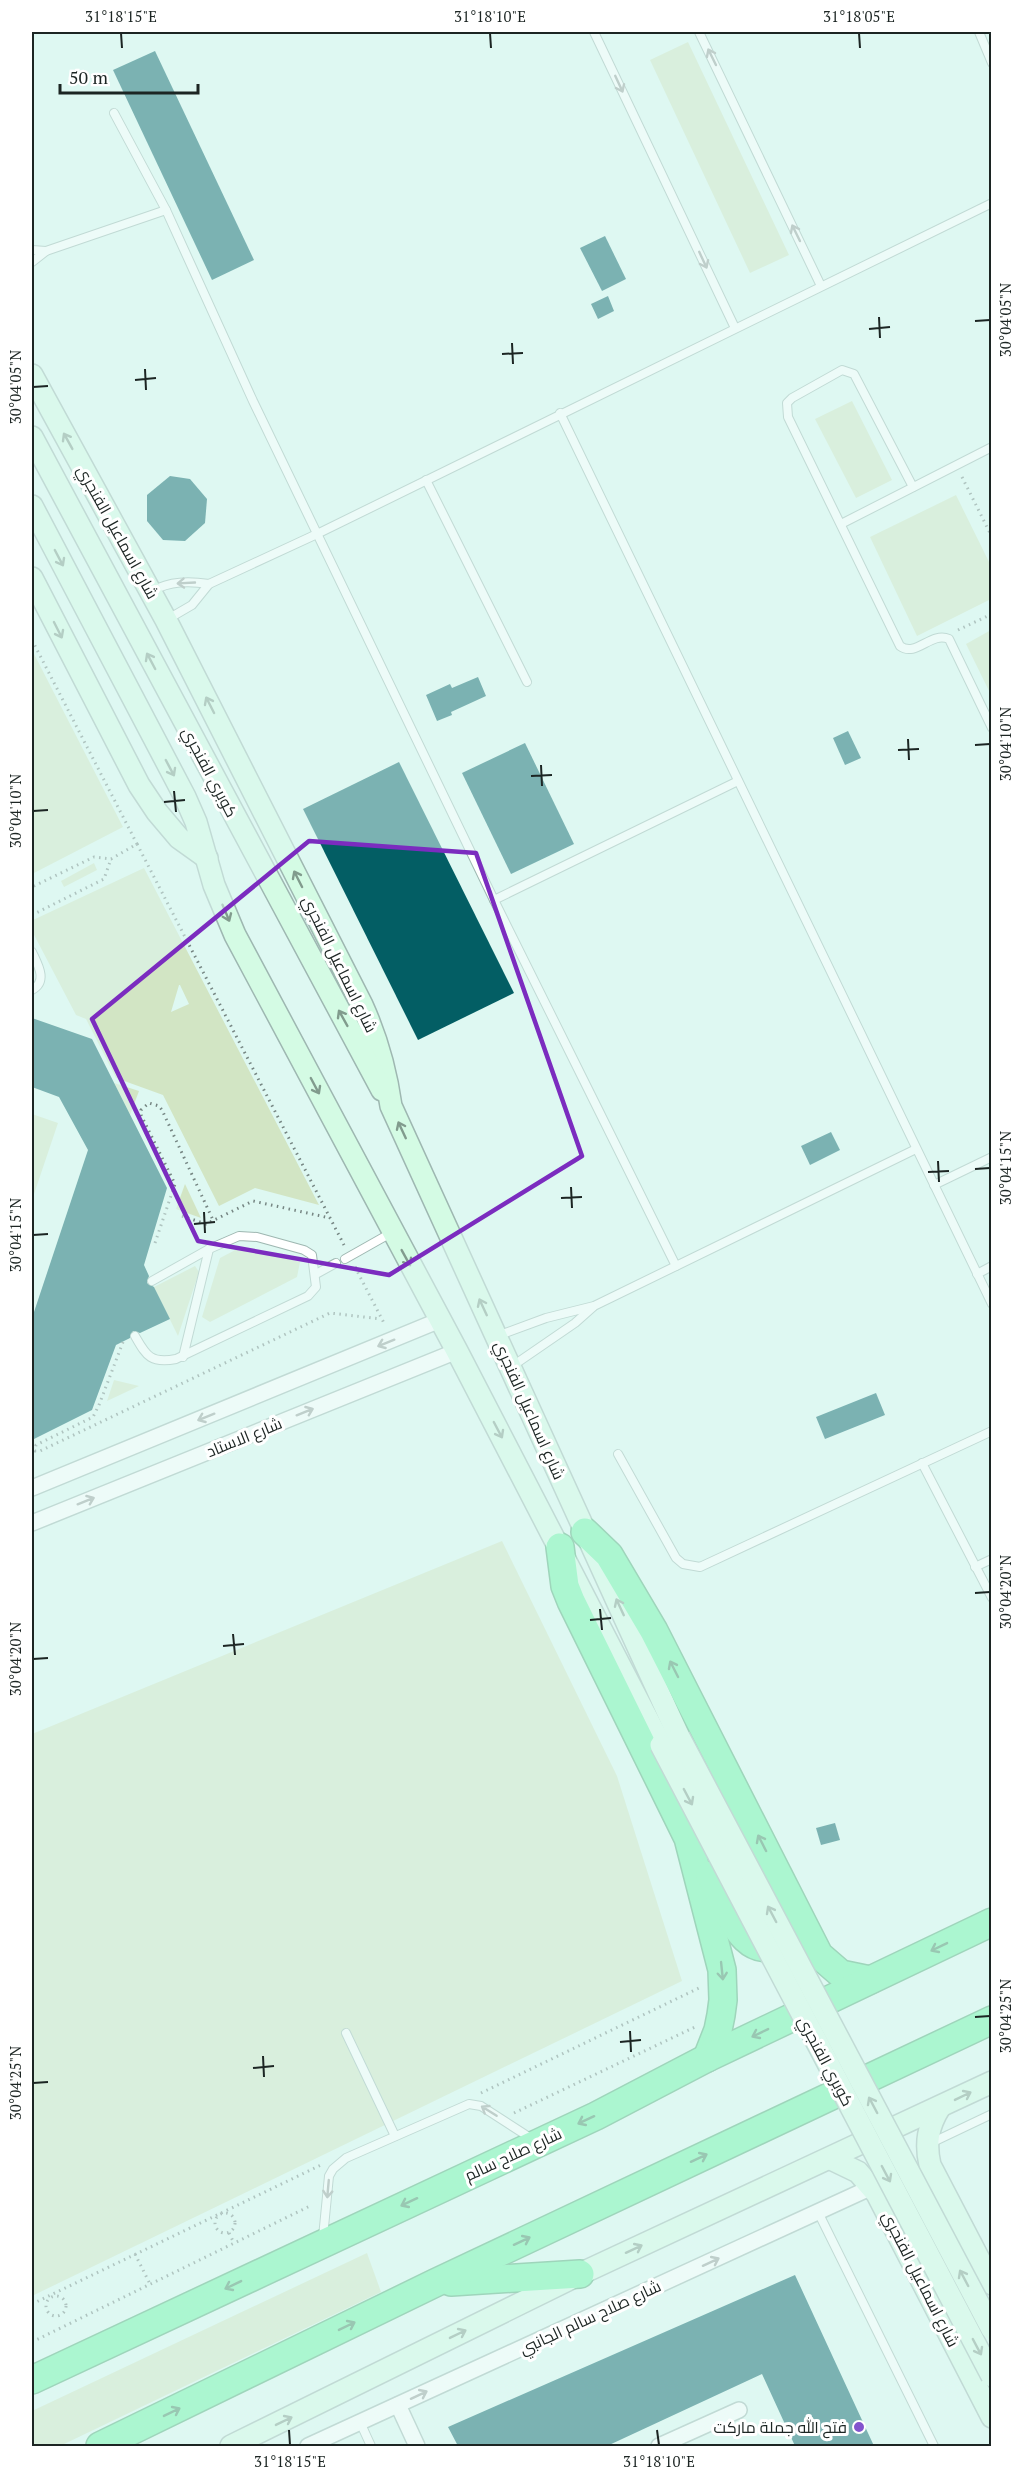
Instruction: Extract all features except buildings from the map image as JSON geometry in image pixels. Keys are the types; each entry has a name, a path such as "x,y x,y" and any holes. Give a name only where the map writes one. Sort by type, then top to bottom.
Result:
{"highway":[{"path":"585,1532 609,1555 654,1631 819,1955 841,1974 870,1980"},
{"path":"560,1547 565,1586 571,1601 688,1838 714,1881 734,1923 750,1944 761,1948 780,1946 795,1937 799,1917"},
{"path":"688,1838 716,1940 723,1977 721,2015 707,2058"},
{"name":"شارع صلاح سالم","path":"32,2380 539,2143 707,2058 992,1922"},
{"path":"100,2446 125,2439 435,2283 992,2020"},
{"path":"435,2283 580,2274"}],"main road":[{"name":"شارع اسماعيل الفنجري","path":"32,375 166,620 362,1005 377,1038 391,1106 585,1532 670,1741"},
{"name":"كوبري الفنجري","path":"32,437 391,1106"},
{"name":"كوبري الفنجري","path":"32,506 185,797 196,822 207,858"},
{"path":"32,578 139,785 157,812 179,838 207,858"},
{"name":"شارع اسماعيل الفنجري","path":"207,858 214,885 235,935 560,1547 670,1741"},
{"name":"كوبري الفنجري","path":"670,1741 992,2329"},
{"name":"كوبري الفنجري","path":"670,1741 992,2376"},
{"path":"231,2446 580,2274 992,2082"},
{"path":"940,2107 931,2124 927,2145 930,2165 992,2284"},
{"name":"شارع اسماعيل الفنجري","path":"831,2159 858,2172 872,2187 992,2417"},
{"path":"912,2261 918,2245 931,2234 948,2229 965,2234"}],"street":[{"name":"شارع الاستاد","path":"32,1488 440,1320"},
{"name":"شارع الاستاد","path":"32,1523 457,1351"},
{"name":"شارع صلاح سالم الجانبي","path":"308,2446 872,2187"},
{"path":"398,2405 417,2446"},
{"path":"659,2446 739,2410"}],"lane":[{"path":"594,32 735,328"},
{"path":"699,32 821,286"},
{"path":"979,32 992,44"},
{"path":"979,32 992,63"},
{"path":"114,113 166,210 317,534 494,900 676,1266"},
{"path":"166,620 192,605 209,584 317,534 992,203"},
{"path":"32,262 46,251 166,210"},
{"path":"32,250 46,251"},
{"path":"913,487 854,374 842,370 792,398 786,411 900,646 911,650 935,638 945,637 951,643 992,728"},
{"path":"560,413 992,1304"},
{"path":"841,525 992,447"},
{"path":"426,480 527,682"},
{"path":"151,592 164,585 189,581 209,584"},
{"path":"494,900 738,781"},
{"path":"32,952 41,974 40,981 32,990"},
{"path":"497,1335 546,1318 594,1306 916,1149"},
{"path":"934,1185 992,1157"},
{"path":"347,1257 392,1233"},
{"path":"135,1336 146,1354 152,1359 167,1361 183,1356 308,1296 316,1287 316,1274 314,1259 308,1252 257,1237 239,1236 152,1281"},
{"path":"183,1356 210,1249"},
{"path":"316,1274 336,1263"},
{"path":"977,1274 992,1266"},
{"path":"511,1366 575,1323 594,1306"},
{"path":"618,1454 676,1558 683,1564 700,1567 992,1431"},
{"path":"922,1463 992,1598"},
{"path":"975,1567 992,1559"},
{"path":"346,2033 395,2136"},
{"path":"323,2242 329,2176 340,2162 395,2136 464,2105 475,2104 539,2143"},
{"path":"927,2145 992,2114"},
{"path":"819,2212 934,2446"},
{"path":"360,2422 371,2446"}],"path":[{"path":"956,465 992,537"},
{"path":"945,637 992,614"},
{"path":"32,640 330,1218 347,1257 393,1340"},
{"path":"32,887 94,857 111,859 137,844"},
{"path":"32,915 104,879 111,859"},
{"path":"155,1242 175,1184 141,1115 141,1110 149,1103 159,1106 162,1110 213,1220"},
{"path":"182,1216 202,1224 253,1201 330,1218"},
{"path":"123,1341 93,1417 36,1445 34,1450 40,1451 330,1313 382,1319"},
{"path":"475,2104 485,2090 723,1977"},
{"path":"501,2119 721,2015"},
{"path":"32,2304 308,2169 340,2162"},
{"path":"32,2342 328,2198"},
{"path":"221,2213 226,2213 235,2220 236,2225 229,2233"},
{"path":"221,2213 215,2222 216,2228 219,2232 229,2233"},
{"path":"229,2233 234,2243"},
{"path":"135,2254 150,2284"},
{"path":"50,2296 61,2297 65,2301 65,2311 61,2315 56,2317 46,2312 45,2306 50,2296"}],"highlighted area":[{"path":"309,841 476,853 582,1156 389,1275 198,1241 92,1019"}],"green space":[{"path":"688,42 789,255 750,273 650,60"},
{"path":"852,401 892,480 856,498 815,419"},
{"path":"956,495 991,566 991,599 917,636 870,537"},
{"path":"991,630 991,695 966,644"},
{"path":"32,650 123,827 32,874"},
{"path":"94,863 97,870 64,887 61,881"},
{"path":"144,868 319,1205 255,1188 219,1206 163,1095 116,1078 86,1019 76,1015 32,931 33,920","holes":["179,985 180,985 189,1004 171,1012"]},
{"path":"114,1083 139,1091 130,1115"},
{"path":"32,1114 58,1123 32,1200"},
{"path":"185,1184 201,1218 176,1209"},
{"path":"241,1247 300,1262 297,1277 210,1322 202,1317 220,1258"},
{"path":"195,1266 199,1272 178,1336 154,1287"},
{"path":"114,1380 139,1386 107,1401"},
{"path":"502,1541 617,1776 682,1981 32,2296 32,1734"},
{"path":"367,2253 381,2292 60,2446 32,2446 32,2411"}],"place":[{"name":"فتح الله جملة ماركت","path":"859,2427"}]}
